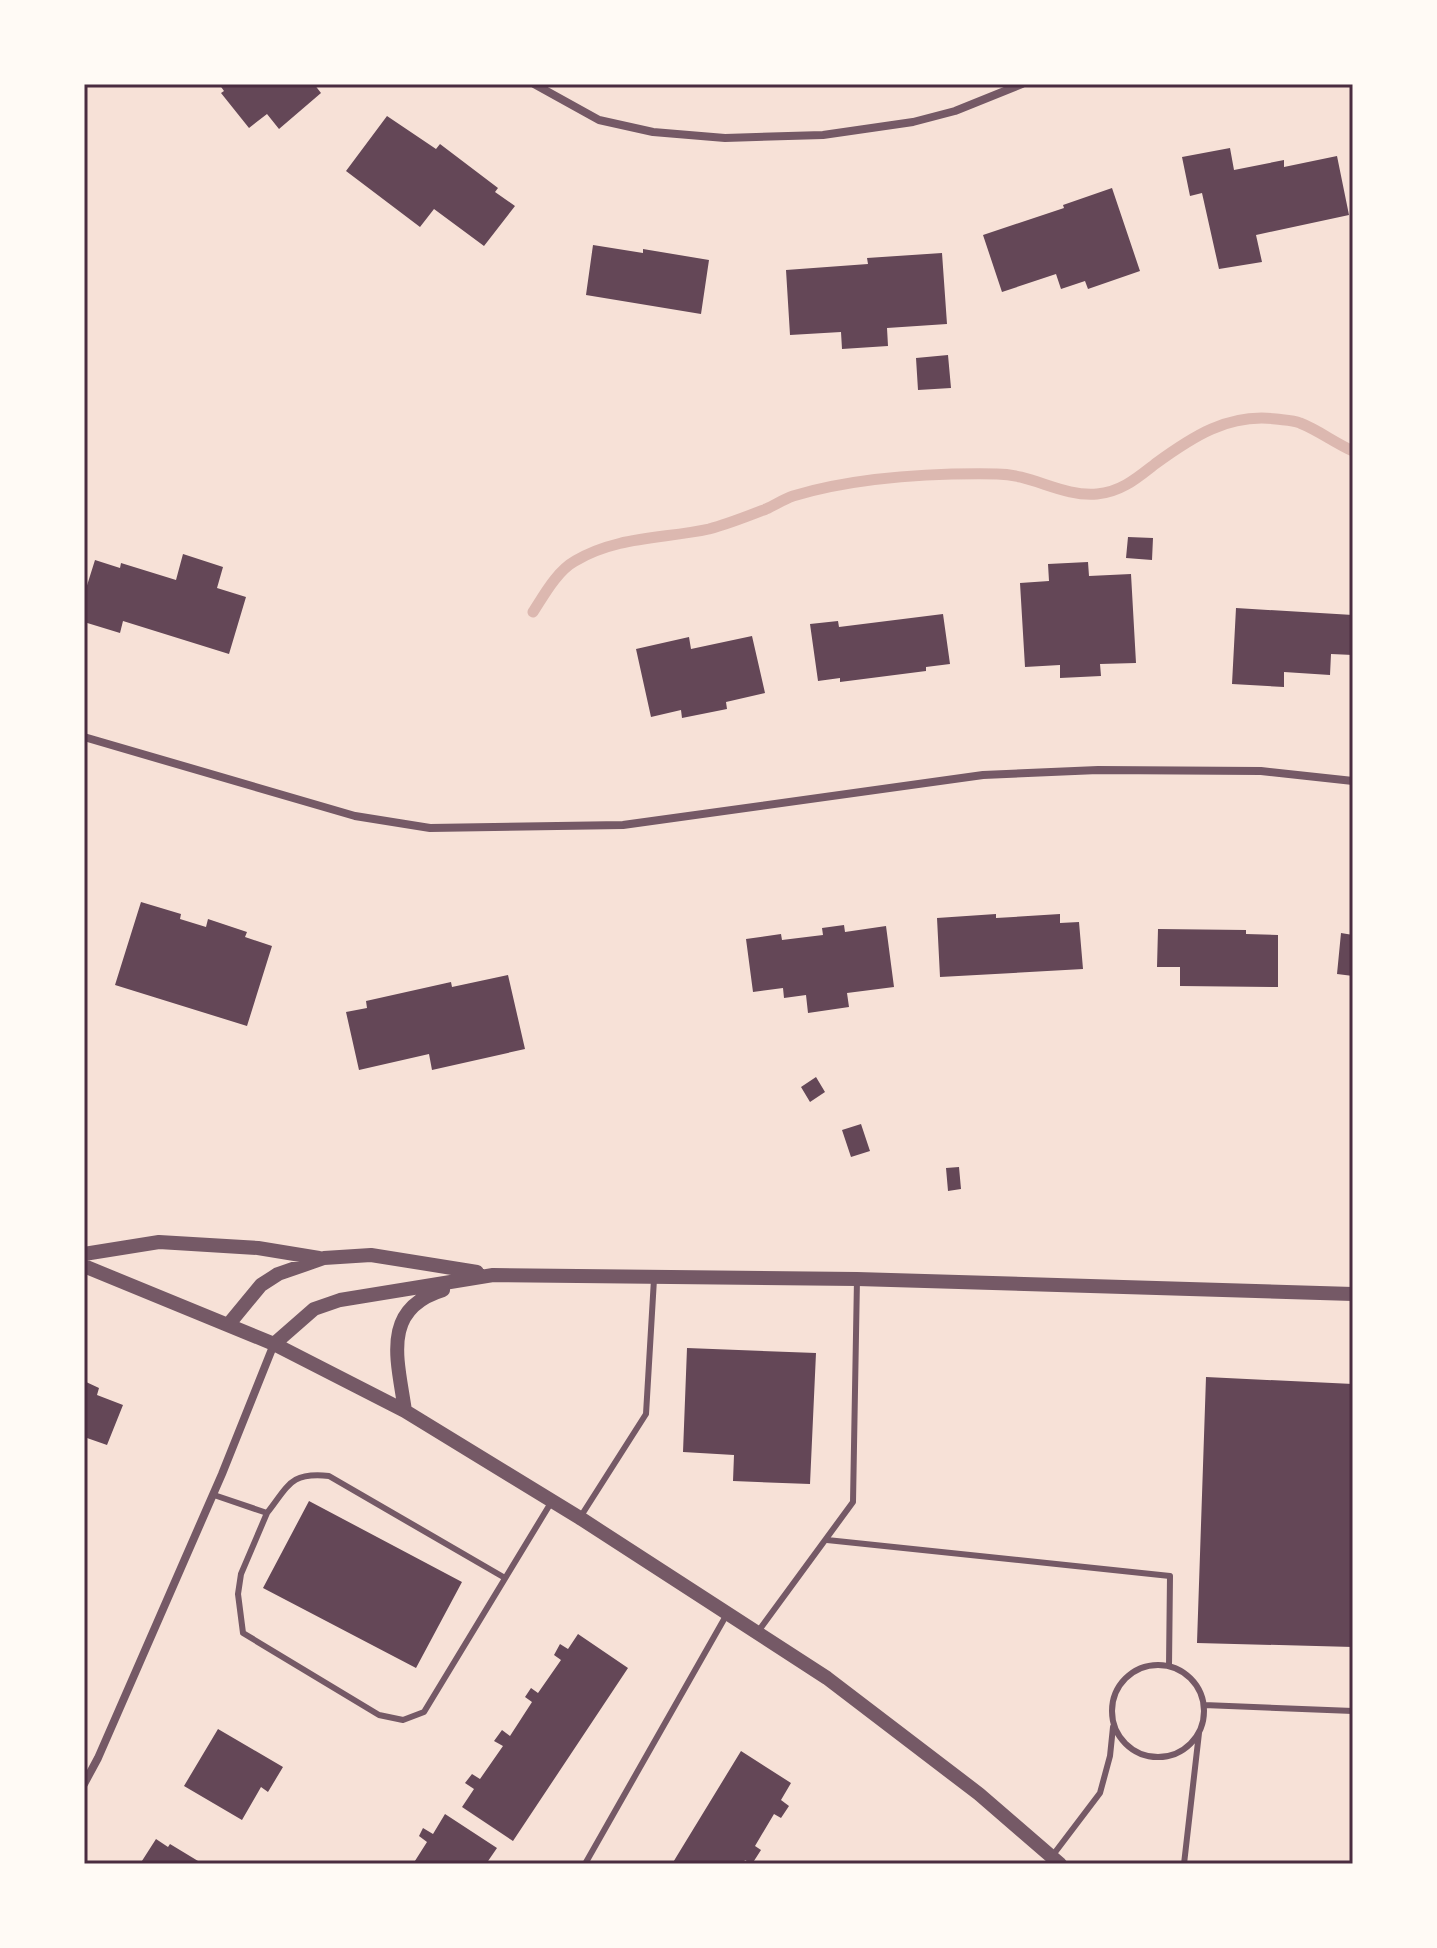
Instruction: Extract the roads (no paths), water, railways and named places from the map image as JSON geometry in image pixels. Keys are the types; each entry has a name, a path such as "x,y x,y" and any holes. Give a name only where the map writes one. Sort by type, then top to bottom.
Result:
{"street":[{"path":"534,84 599,120 653,132 725,138 823,135 913,122 955,111 1022,84"},
{"path":"84,737 355,816 430,828 623,825 983,775 1098,770 1261,771 1353,781"},
{"path":"84,1254 159,1242 258,1248 324,1258 371,1255 493,1275"},
{"path":"228,1325 261,1285 278,1274 324,1258"},
{"path":"84,1266 274,1344 405,1411 580,1518 827,1678 979,1794 1056,1860"},
{"path":"405,1411 395,1344 402,1318 424,1295 493,1275"},
{"path":"84,1784 214,1495 274,1344 314,1309 340,1300 493,1275 857,1279 1353,1294"}],"lane":[{"path":"580,1518 646,1414 655,1275"},
{"path":"757,1633 853,1502 857,1279"},
{"path":"505,1578 329,1476 306,1474 291,1482 267,1513 241,1574 238,1594 243,1633 379,1715 403,1720 424,1712 552,1501"},
{"path":"214,1495 267,1513"},
{"path":"827,1540 1170,1576 1169,1666"},
{"path":"585,1864 727,1614"},
{"path":"1184,1864 1204,1705 1192,1680 1182,1671 1155,1664 1130,1674 1114,1696 1114,1724 1120,1738 1146,1756 1162,1757 1178,1753 1200,1731"},
{"path":"1204,1705 1353,1711"},
{"path":"1056,1860 1100,1793 1110,1756 1114,1724"}],"waterway":[{"path":"533,612 562,571 591,553 624,543 709,529 793,496 843,484 946,474 997,474 1072,492 1106,493 1128,484 1211,429 1226,423 1259,418 1297,422 1353,451"}]}
